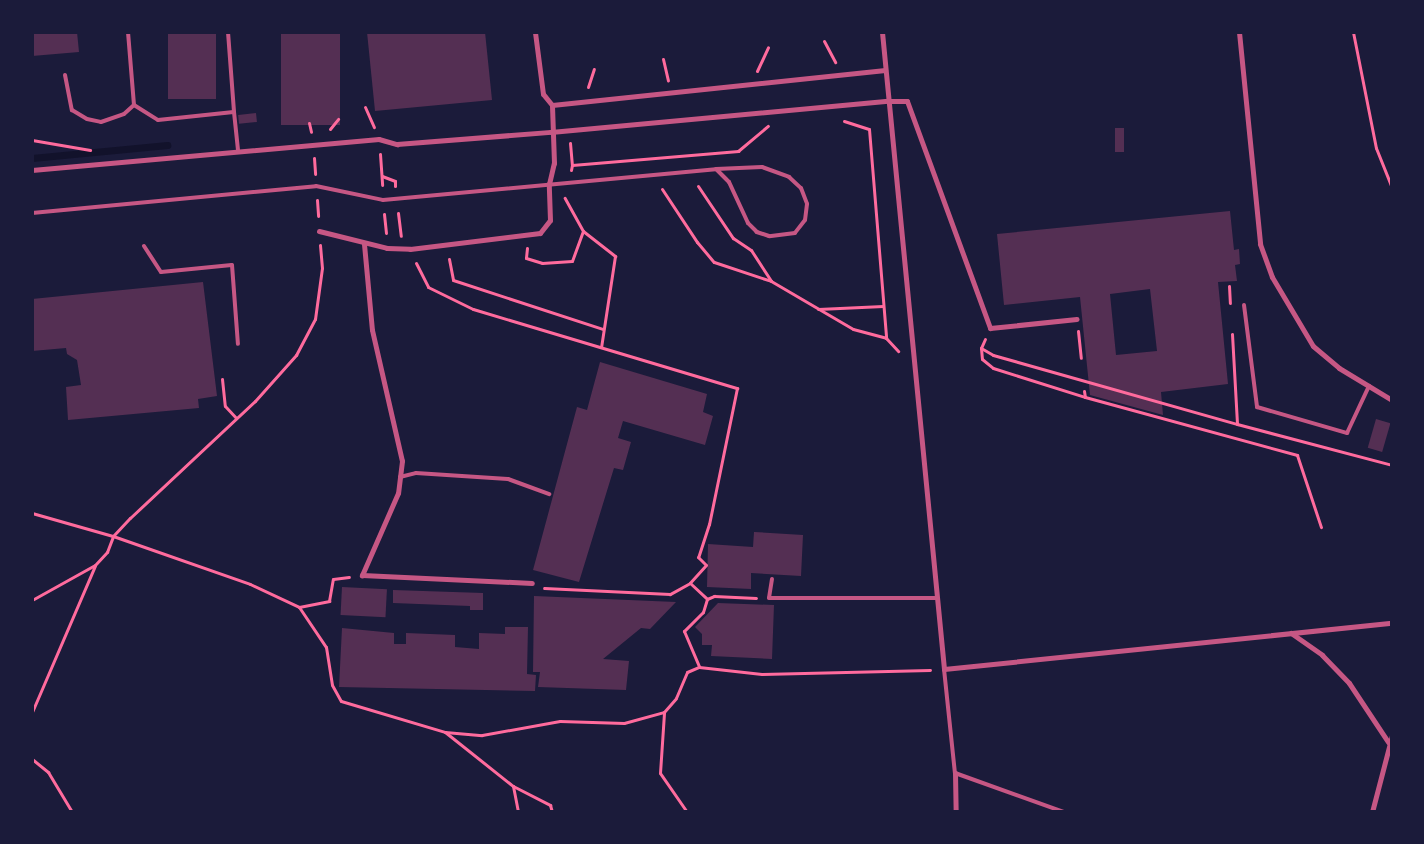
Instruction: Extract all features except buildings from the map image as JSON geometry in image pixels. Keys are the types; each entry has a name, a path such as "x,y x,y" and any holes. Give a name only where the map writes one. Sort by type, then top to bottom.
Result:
{"street":[{"path":"319,231 364,244 410,249 540,233 550,220 549,184 554,163 551,132 552,105 543,94 535,32"},
{"path":"882,32 944,669 1392,623"},
{"path":"1239,32 1260,244 1266,261 1290,312 1312,346 1338,368 1392,400"},
{"path":"552,105 885,70"},
{"path":"32,170 312,144 379,139 397,144 888,101 907,102 990,328 1077,319"},
{"path":"364,244 372,330 402,461 398,493 362,575 532,583"},
{"path":"1290,633 1322,655 1349,682 1388,742"},
{"path":"1372,812 1388,742 1392,735"},
{"path":"955,773 956,812"}],"lane":[{"path":"128,32 134,105"},
{"path":"228,32 238,150"},
{"path":"65,75 72,110 86,119 101,122 114,119 134,105"},
{"path":"134,105 158,120 234,112"},
{"path":"32,213 316,186 383,200 716,169 762,167 789,177 801,188 807,204 805,220 795,233 770,236 757,232 748,223 729,182 716,169"},
{"path":"144,246 161,272 232,265 238,344"},
{"path":"1244,305 1257,407 1347,433 1369,386"},
{"path":"400,477 416,473 508,479 548,494"},
{"path":"772,580 769,598 937,598"},
{"path":"944,669 955,773 1064,812"}],"path":[{"path":"1353,32 1376,148 1392,188"},
{"path":"365,107 379,139 387,248"},
{"path":"32,712 96,565 107,552 113,536 255,402 296,355 315,319 322,268 309,122"},
{"path":"869,129 886,338"},
{"path":"568,130 572,165"},
{"path":"32,140 75,146"},
{"path":"382,176 395,181 401,238 410,249 428,287 473,309 737,388 709,524 698,557 706,565 690,583 670,594 546,589 532,583"},
{"path":"699,186 733,238 751,250 771,281"},
{"path":"662,189 714,262 771,281 853,329 886,338 914,366"},
{"path":"583,231 614,256 601,347"},
{"path":"446,245 453,280 603,329"},
{"path":"817,309 883,306"},
{"path":"1077,319 1081,358"},
{"path":"981,348 982,360 993,368 1085,397 1297,455 1321,527"},
{"path":"993,355 1237,424"},
{"path":"222,379 225,406 236,418"},
{"path":"1084,391 1085,397"},
{"path":"1320,446 1392,465"},
{"path":"32,513 113,536 250,584 299,607 326,647 332,684 341,701 445,732 482,736 560,721 624,723 664,712 676,698 687,672 699,667 762,674 944,669"},
{"path":"32,600 96,565"},
{"path":"299,607 329,601 333,579 362,575"},
{"path":"690,583 708,599"},
{"path":"699,667 684,631 703,612 708,599 714,596 769,598"},
{"path":"664,712 660,773 687,812"},
{"path":"445,732 513,786 550,805 552,812"},
{"path":"32,759 48,772 72,812"},
{"path":"513,786 518,812"}],"waterway":[{"path":"32,158 167,145"}]}
